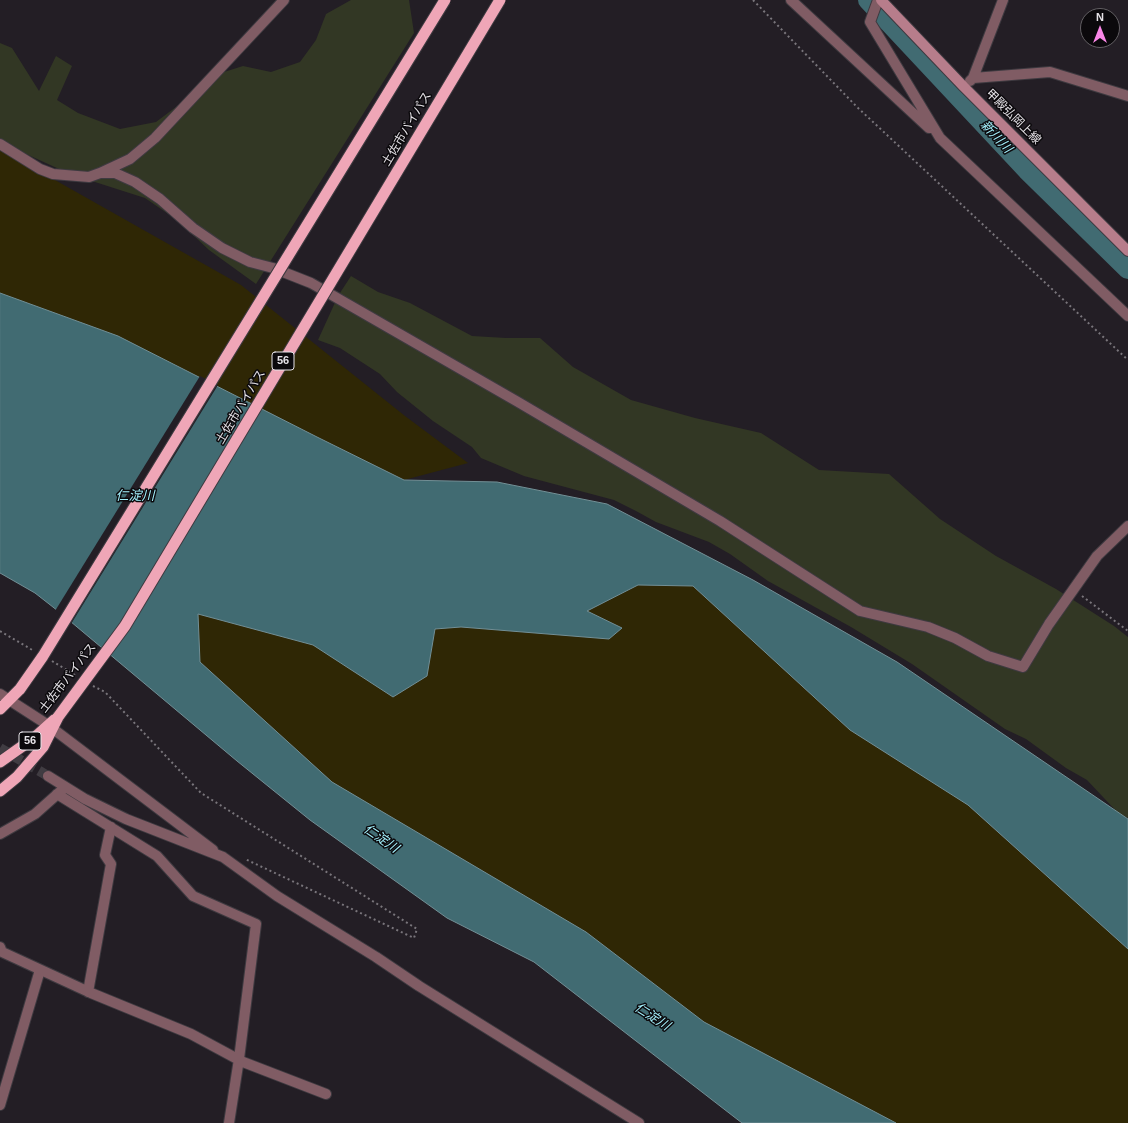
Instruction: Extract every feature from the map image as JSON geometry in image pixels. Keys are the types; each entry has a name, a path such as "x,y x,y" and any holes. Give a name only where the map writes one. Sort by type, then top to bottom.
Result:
{"highway":[{"path":"0,709 5,697 20,689 44,656 446,0"},
{"name":"土佐市バイパス","path":"0,762 50,727 125,626 500,0"},
{"path":"0,791 17,777 43,747 50,727"}],"main road":[{"name":"甲殿弘岡上線","path":"880,0 964,87 1128,250"}],"street":[{"path":"0,144 40,169 53,174 89,177 130,158 155,138 284,0"},
{"path":"791,0 939,136 1128,316"},
{"path":"880,0 870,22 939,136"},
{"path":"964,87 973,78 1003,0"},
{"path":"973,78 1050,72 1128,96"},
{"path":"100,173 115,173 135,182 160,199 194,228 222,248 250,262 273,268 311,283 498,390 720,521 860,612 928,627 956,638 988,656 1024,667 1049,624 1097,556 1128,526"},
{"path":"5,697 50,727 277,896 639,1123"},
{"path":"48,776 85,799 126,819 226,859"},
{"path":"0,834 35,814 66,787"},
{"path":"57,794 156,856 193,896 256,924 239,1059 229,1123"},
{"path":"88,992 111,864 105,855 111,828"},
{"path":"0,947 2,952 88,992 191,1034 239,1059 326,1094"},
{"path":"0,1105 40,970"}],"path":[{"path":"753,0 858,107 1128,360"},
{"path":"1073,589 1128,632"},
{"path":"0,631 39,654"},
{"path":"46,658 78,677"},
{"path":"91,685 104,692 201,793 417,929 414,938 232,853 226,859"}],"green space":[{"path":"351,0 409,0 414,33 256,284 209,250 177,220 145,198 70,174 0,142 0,43 12,48 39,91 56,56 72,66 57,100 78,113 120,129 156,122 221,73 243,66 271,72 300,62 316,40 326,14"},
{"path":"351,276 378,292 410,303 472,336 540,338 573,367 631,400 695,418 761,433 819,470 889,474 940,519 996,556 1056,589 1114,626 1128,637 1128,818 1119,814 1087,780 1066,768 1026,739 1005,729 912,664 851,627 768,581 730,554 709,542 656,522 614,500 524,476 481,458 472,447 433,421 397,392 380,374 340,348 318,340 338,296"}],"sand":[{"path":"0,149 241,285 405,416 468,463 404,480 118,336 0,293"},
{"path":"638,585 693,586 850,730 968,805 1128,949 1128,1123 896,1123 704,1022 586,932 332,782 200,662 198,614 313,645 393,697 427,676 435,629 461,627 609,639 622,628 587,611"}],"water":[{"name":"仁淀川","path":"0,293 118,336 404,480 497,482 607,504 753,580 897,662 1128,819 1128,949 968,805 850,730 693,586 638,585 587,611 622,628 609,639 461,627 435,629 427,676 393,697 313,645 198,614 200,662 332,782 586,932 704,1022 896,1123 742,1123 534,962 447,918 310,820 58,611 35,593 0,573"}],"pier":[{"path":"200,376 218,385 71,624 55,611"}],"waterway":[{"name":"新川川","path":"868,0 1027,170 1128,269"}],"tunnel":[{"path":"0,748 48,776"}]}
